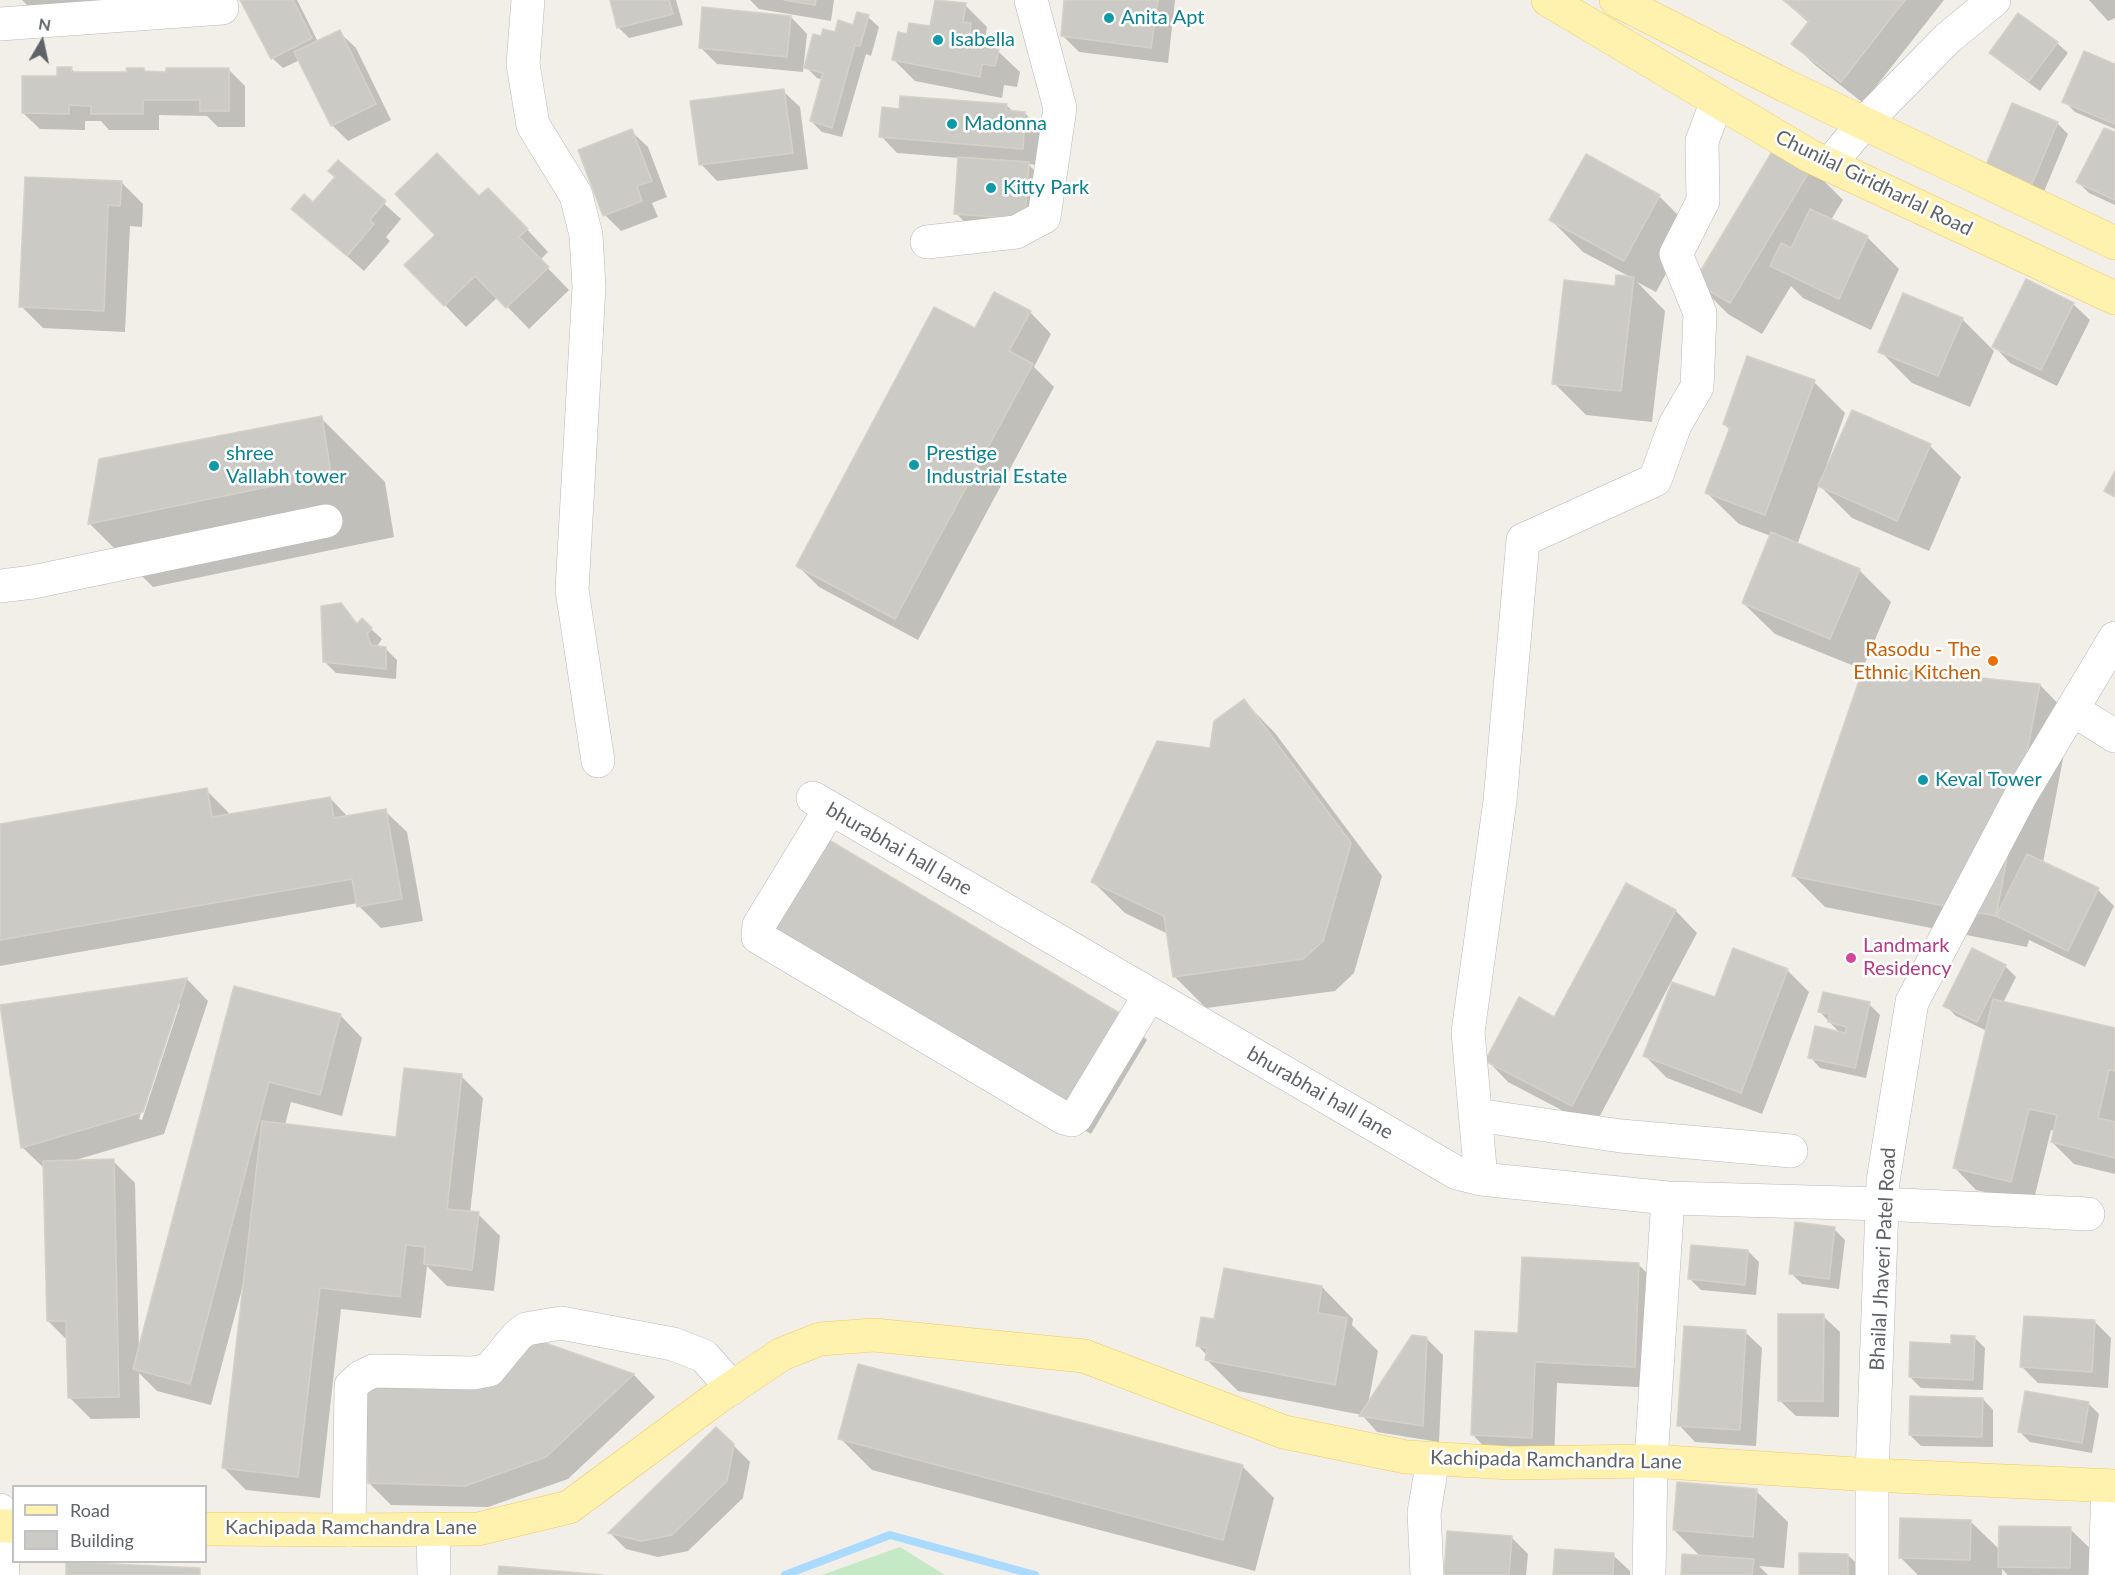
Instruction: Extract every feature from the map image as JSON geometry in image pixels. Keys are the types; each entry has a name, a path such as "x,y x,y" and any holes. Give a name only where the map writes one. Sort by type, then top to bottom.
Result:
{"main road":[{"name":"Chunilal Giridharlal Road","path":"1548,0 1828,165 2115,298"},
{"path":"1616,0 1864,123 2115,243"},
{"name":"Kachipada Ramchandra Lane","path":"207,1528 478,1529 570,1507 782,1354 820,1339 874,1335 1084,1356 1284,1432 1406,1456 1511,1463 1652,1461 1872,1475 2112,1486"}],"street":[{"path":"528,0 523,64 533,125 576,195 586,235 589,286 572,590 598,761"},
{"path":"927,242 1016,232 1044,217 1060,108 1031,0"},
{"path":"1828,165 1864,123 1948,38 1994,0"},
{"path":"0,24 222,9"},
{"path":"1481,1179 1468,1032 1500,801 1523,540 1655,480 1676,425 1697,387 1700,313 1676,254 1703,201 1702,141 1717,101"},
{"path":"0,586 33,582 326,521"},
{"name":"Bhailal Jhaveri Patel Road","path":"1872,1575 1872,1475 1883,1181 1912,1002 2021,795 2115,638"},
{"path":"2073,710 2115,736"},
{"name":"bhurabhai hall lane","path":"1150,994 1076,1117 1072,1120 1064,1118 758,937 759,925 821,803 1150,994 1457,1173 1481,1179 1668,1197 2088,1214"},
{"path":"1476,1115 1621,1136 1791,1150"},
{"path":"1649,1575 1652,1461 1668,1197"},
{"path":"349,1530 351,1386 361,1377 373,1371 473,1373 489,1370 518,1335 526,1329 561,1323 673,1344 704,1356 732,1388"},
{"path":"1427,1575 1424,1513 1433,1459"},
{"path":"2105,1575 2112,1486"},
{"path":"3,1575 4,1522"},
{"path":"432,1530 434,1575"}],"green space":[{"path":"900,1547 945,1575 822,1575"}],"building":[{"path":"240,0 293,0 312,38 271,59"},
{"path":"610,0 669,0 673,14 617,28"},
{"path":"784,0 816,0 815,5"},
{"name":"Isabella","path":"935,0 966,3 963,22 971,23 970,32 982,35 980,45 999,49 995,66 982,64 980,77 892,60 898,32 907,34 909,23 930,26"},
{"name":"Anita Apt","path":"1064,0 1158,0 1151,48 1061,36"},
{"path":"1783,0 1905,0 1841,82 1791,44 1809,21"},
{"path":"702,7 791,16 787,57 699,48"},
{"path":"857,12 869,15 860,46 855,45 832,128 810,121 823,73 804,68 813,34 821,36 823,29 835,32 838,20 853,25"},
{"path":"2018,13 2058,42 2029,81 1989,53"},
{"path":"340,30 376,104 331,126 294,52"},
{"path":"2084,51 2115,64 2115,124 2062,102"},
{"path":"57,67 72,67 71,72 127,72 126,68 166,72 166,68 229,68 229,111 200,111 200,100 143,100 143,114 91,114 91,106 69,105 69,114 22,113 22,76 57,76"},
{"path":"784,89 793,153 699,165 690,101"},
{"name":"Madonna","path":"900,96 1007,104 1006,110 1025,112 1023,149 879,137 882,107 899,109"},
{"path":"2012,103 2058,122 2032,184 1986,165"},
{"path":"2104,128 2115,132 2115,200 2076,182"},
{"path":"632,129 652,181 637,186 642,201 603,216 578,150"},
{"path":"1776,145 1812,167 1730,303 1694,282"},
{"path":"437,153 479,196 488,188 528,229 519,237 549,267 506,308 475,276 444,306 404,265 435,235 395,194"},
{"path":"1586,154 1660,195 1624,261 1549,220"},
{"name":"Kitty Park","path":"958,157 1029,162 1025,219 954,214"},
{"path":"338,160 386,201 370,220 374,224 347,256 291,209 304,194 313,202 335,177 328,171"},
{"path":"25,177 122,181 120,206 108,205 104,311 19,307"},
{"path":"1810,209 1868,236 1839,299 1770,266 1781,243 1791,248"},
{"path":"1616,275 1634,277 1621,391 1552,384 1564,280 1615,286"},
{"path":"2026,279 2074,303 2041,370 1992,347"},
{"name":"Prestige Industrial Estate","path":"994,292 1031,311 1009,351 1033,364 895,619 796,566 934,307 975,328"},
{"path":"1903,293 1963,318 1938,376 1878,352"},
{"path":"1747,356 1815,380 1765,515 1705,493 1730,427 1723,424"},
{"path":"1852,410 1931,444 1897,521 1818,486"},
{"name":"shree Vallabh tower","path":"322,416 331,474 88,524 99,459"},
{"path":"2115,471 2115,497 2104,491"},
{"path":"1771,532 1860,569 1830,639 1742,603"},
{"path":"341,603 357,624 362,618 372,628 367,634 371,645 386,647 386,669 323,662 321,606"},
{"name":"Keval Tower","path":"1864,666 2040,684 1996,916 1792,876"},
{"path":"1244,699 1351,843 1323,941 1303,959 1173,977 1164,916 1091,882 1157,741 1210,748 1214,721"},
{"path":"207,788 212,817 330,797 334,818 386,809 402,899 357,907 352,879 0,940 0,824"},
{"path":"819,834 1126,1017 1069,1113 762,930"},
{"path":"2027,854 2099,888 2068,951 1996,916"},
{"path":"1626,883 1676,910 1572,1106 1485,1061 1519,997 1554,1017"},
{"path":"1733,948 1788,969 1741,1093 1643,1056 1672,982 1715,997"},
{"path":"1972,948 2006,965 1977,1022 1943,1006"},
{"path":"187,978 143,1112 21,1148 0,1005"},
{"path":"234,986 341,1014 320,1095 269,1082 190,1384 133,1369"},
{"path":"1823,992 1870,1002 1855,1068 1808,1058 1815,1026 1845,1033 1847,1027 1828,1022 1830,1014 1818,1012"},
{"path":"1993,999 2115,1028 2115,1071 2109,1070 2098,1118 2115,1122 2115,1158 2051,1142 2057,1115 2029,1109 2011,1182 1953,1168"},
{"path":"404,1068 462,1074 447,1209 479,1212 472,1270 424,1264 425,1247 406,1245 400,1297 320,1288 298,1477 222,1468 262,1121 396,1137"},
{"path":"114,1159 119,1397 68,1398 66,1321 47,1321 43,1161"},
{"path":"1795,1222 1835,1227 1829,1279 1789,1274"},
{"path":"1691,1245 1748,1250 1745,1285 1688,1279"},
{"path":"1522,1257 1639,1263 1635,1367 1535,1362 1532,1438 1471,1435 1475,1331 1518,1333"},
{"path":"1224,1268 1322,1286 1318,1313 1347,1318 1335,1385 1205,1360 1207,1348 1196,1346 1201,1317 1214,1319"},
{"path":"1778,1314 1824,1314 1823,1401 1778,1401"},
{"path":"2024,1316 2095,1320 2092,1372 2020,1367"},
{"path":"1684,1326 1746,1330 1740,1430 1677,1426"},
{"path":"1412,1335 1427,1337 1423,1426 1359,1416"},
{"path":"1951,1335 1975,1336 1973,1380 1909,1377 1910,1342 1951,1344"},
{"path":"528,1337 634,1374 546,1457 465,1486 368,1483 365,1386 491,1383"},
{"path":"858,1364 1243,1465 1223,1540 838,1439"},
{"path":"2025,1391 2089,1402 2082,1443 2018,1432"},
{"path":"1910,1396 1983,1398 1982,1437 1909,1435"},
{"path":"716,1427 734,1444 727,1481 672,1535 641,1541 608,1533"},
{"path":"1677,1482 1757,1489 1753,1537 1673,1530"},
{"path":"1900,1518 1971,1520 1970,1560 1899,1558"},
{"path":"1999,1526 2071,1527 2070,1568 1998,1567"},
{"path":"1447,1531 1512,1536 1509,1575 1444,1575"},
{"path":"1555,1549 1614,1553 1613,1575 1553,1575"},
{"path":"1799,1553 1848,1554 1848,1575 1799,1575"},
{"path":"1682,1554 1754,1559 1752,1575 1681,1575"},
{"path":"66,1563 200,1568 200,1575 66,1575"},
{"path":"499,1566 603,1575 498,1575"}],"waterway":[{"path":"785,1575 890,1535 1035,1575"}],"place":[{"name":"Anita Apt","path":"1109,18"},
{"name":"Isabella","path":"938,40"},
{"name":"Madonna","path":"952,124"},
{"name":"Kitty Park","path":"991,188"},
{"name":"Prestige Industrial Estate","path":"914,465"},
{"name":"shree Vallabh tower","path":"214,466"},
{"name":"Rasodu - The Ethnic Kitchen","path":"1993,661"},
{"name":"Keval Tower","path":"1923,780"},
{"name":"Landmark Residency","path":"1851,958"}]}
